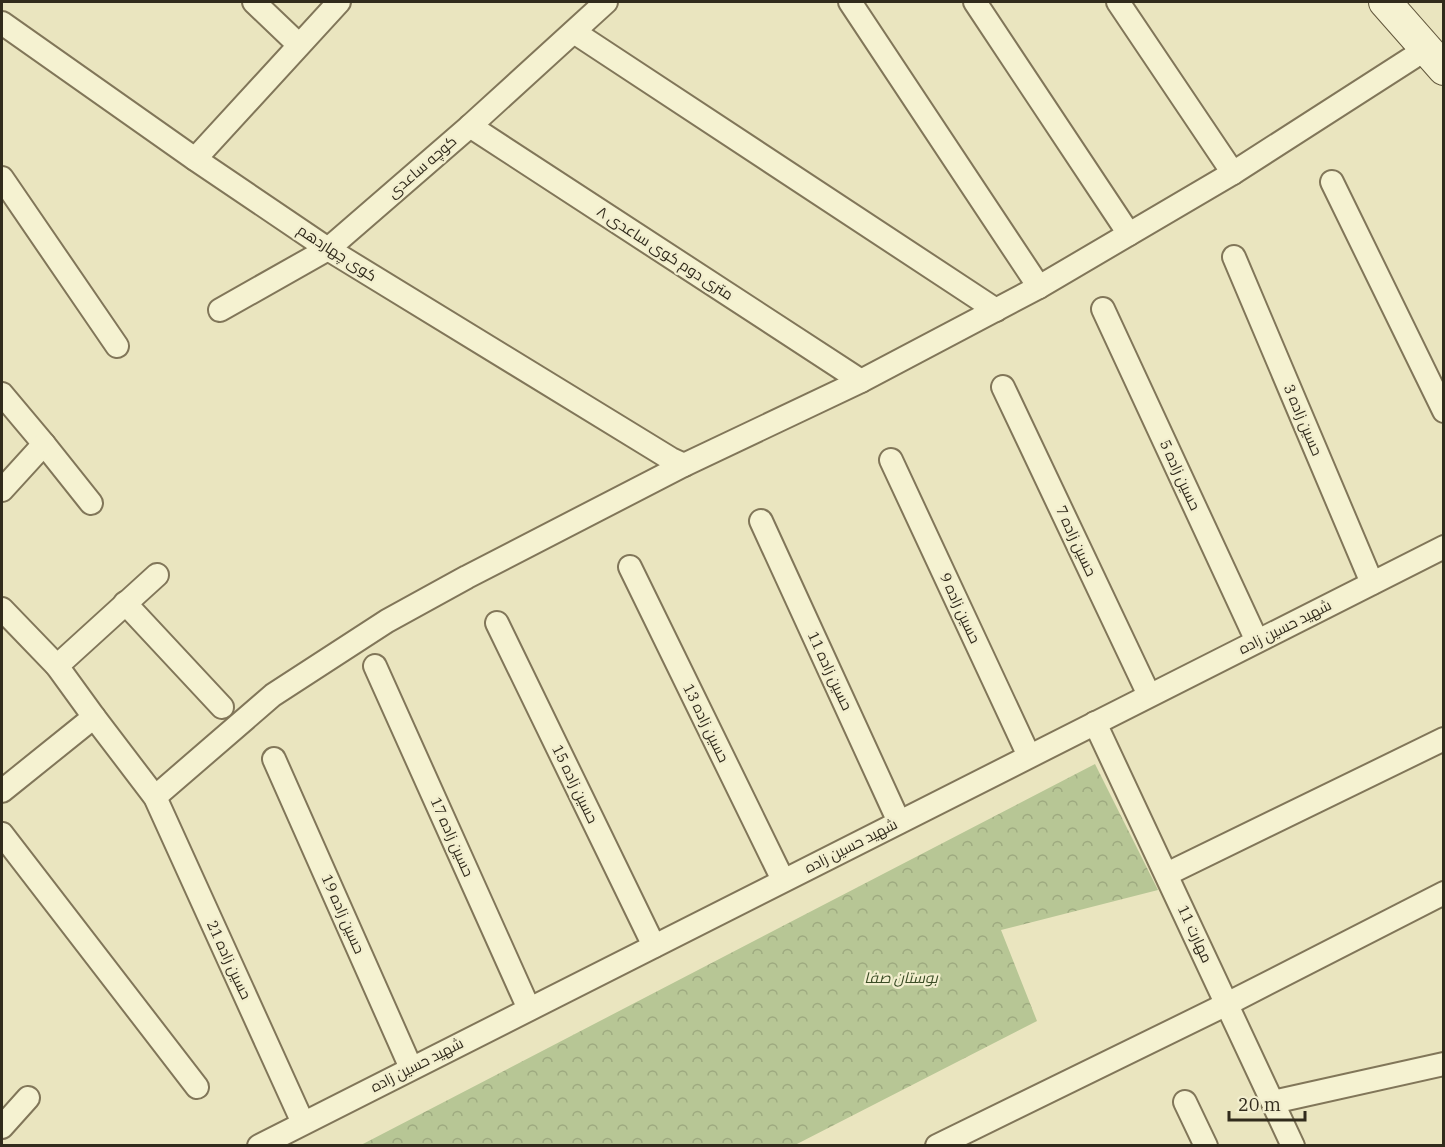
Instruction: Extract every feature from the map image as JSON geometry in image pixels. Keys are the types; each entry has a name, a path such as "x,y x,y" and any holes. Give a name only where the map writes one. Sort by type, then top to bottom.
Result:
{"main road":[{"path":"1385,2 1435,59"},
{"path":"1417,2 1435,59"}],"street":[{"path":"254,2 299,45"},
{"path":"195,159 339,2"},
{"name":"کوچه ساعدی","path":"220,310 328,249 470,126 606,2"},
{"path":"850,2 1039,287"},
{"path":"975,2 1129,234"},
{"path":"1118,2 1233,173"},
{"name":"کوی چهاردهم","path":"2,22 195,159 328,249 684,465"},
{"path":"574,32 996,310"},
{"path":"155,797 273,695 387,621 684,465 861,381 1039,287 1233,173 1435,59"},
{"name":"۸ متری دوم کوی ساعدی","path":"470,126 861,381"},
{"path":"2,178 117,346"},
{"path":"1332,182 1443,411"},
{"name":"حسین زاده 3","path":"1234,257 1372,583"},
{"name":"حسین زاده 5","path":"1103,309 1257,641"},
{"name":"حسین زاده 7","path":"1003,387 1149,695"},
{"path":"2,394 91,503"},
{"path":"2,490 44,444"},
{"name":"حسین زاده 9","path":"891,460 1029,756"},
{"name":"حسین زاده 11","path":"761,521 899,822"},
{"name":"شهید حسین زاده","path":"259,1146 1443,547"},
{"name":"حسین زاده 13","path":"630,567 783,880"},
{"path":"57,666 157,575"},
{"path":"125,603 222,708"},
{"name":"حسین زاده 21","path":"2,609 57,666 155,797 303,1123"},
{"name":"حسین زاده 15","path":"496,623 654,946"},
{"name":"حسین زاده 17","path":"375,666 529,1009"},
{"path":"2,791 94,717"},
{"name":"مهارت 11","path":"1095,723 1293,1146"},
{"path":"1167,874 1443,739"},
{"name":"حسین زاده 19","path":"274,759 411,1068"},
{"path":"2,834 197,1087"},
{"path":"937,1146 1227,1004 1443,893"},
{"path":"1273,1102 1443,1064"},
{"path":"2,1127 28,1098"},
{"path":"1185,1102 1206,1146"}],"green space":[{"name":"بوستان صفا","path":"1095,764 1158,890 1001,930 1037,1021 795,1145 361,1145"}]}
